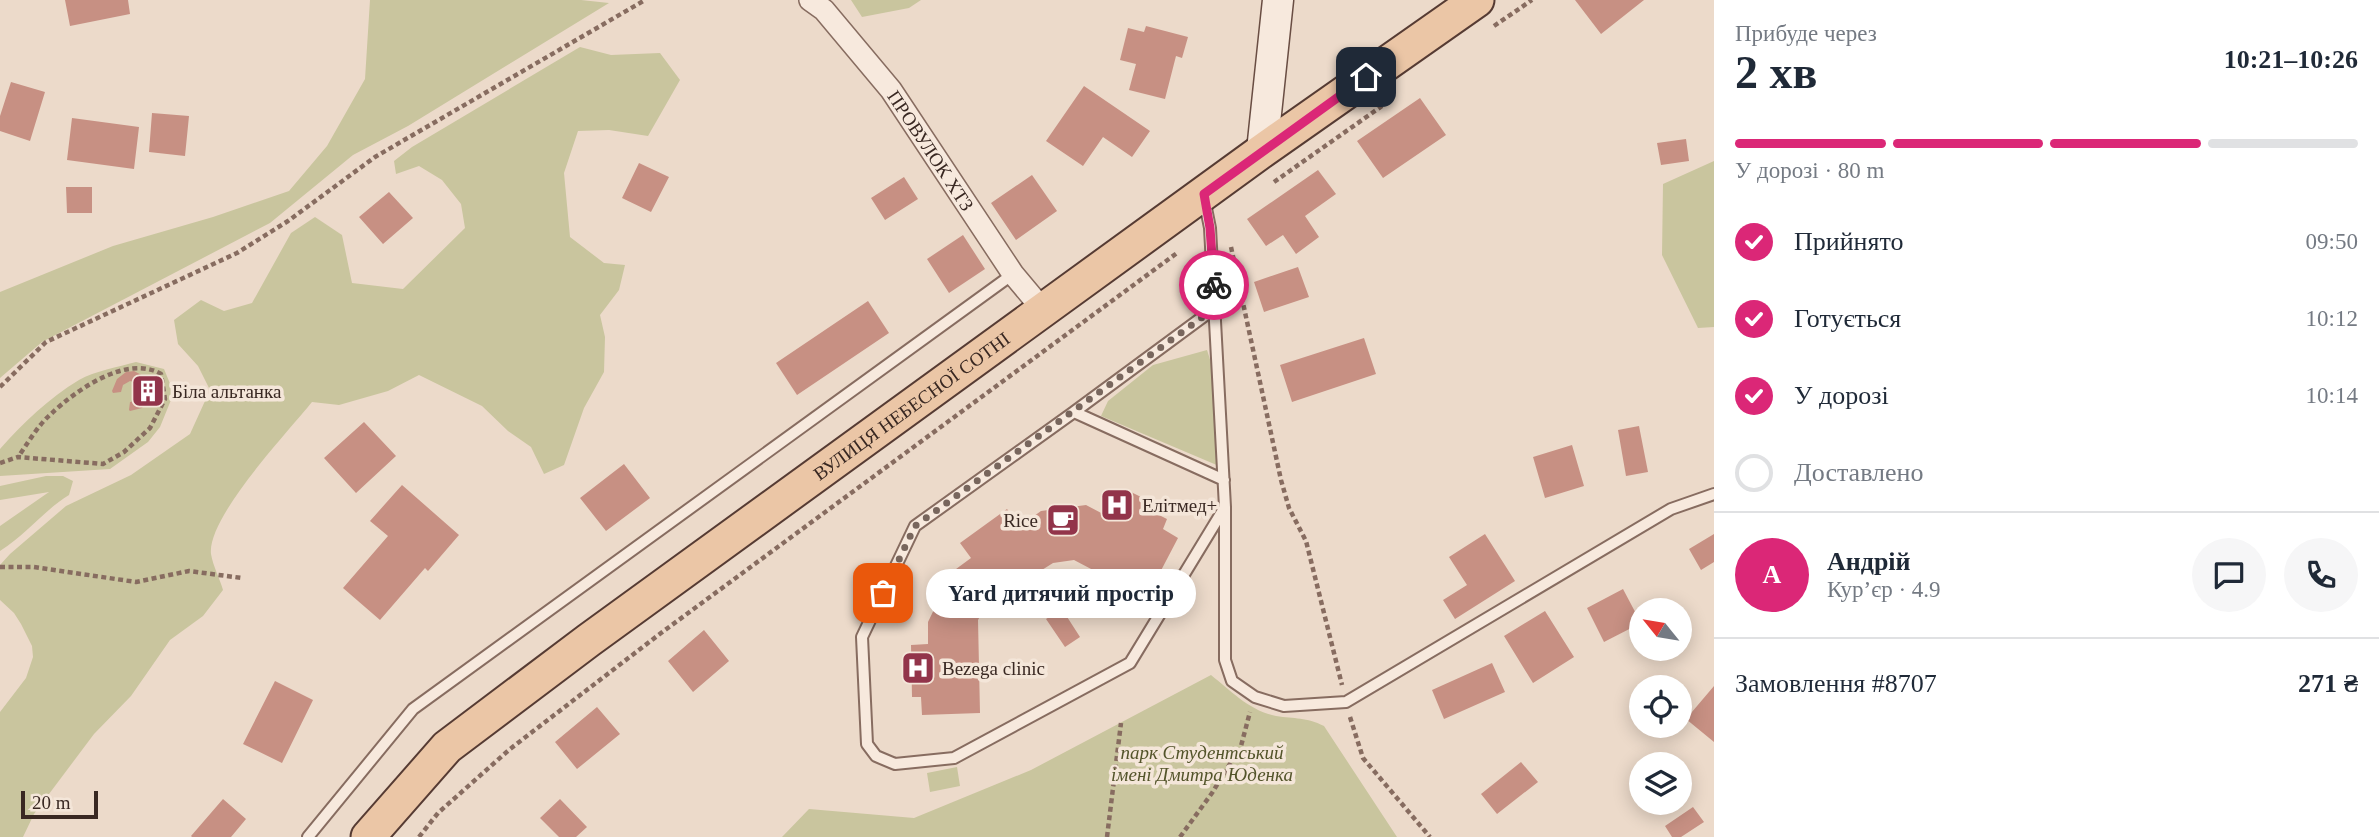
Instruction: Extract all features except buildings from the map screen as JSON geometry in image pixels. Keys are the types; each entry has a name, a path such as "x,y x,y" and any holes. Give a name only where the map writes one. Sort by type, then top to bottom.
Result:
{"main road":[{"name":"ВУЛИЦЯ НЕБЕСНОЇ СОТНІ","path":"368,837 447,747 589,640 1262,151 1477,0"}],"street":[{"name":"ПРОВУЛОК ХТЗ","path":"810,0 824,10 891,90 1013,274 1044,311"},
{"path":"1262,151 1278,0"}],"lane":[{"path":"1204,194 1210,228 1224,480 1224,660 1231,681 1255,697 1284,706 1346,702 1671,509 1714,494"},
{"path":"308,837 413,709 1013,274"},
{"path":"1215,308 915,526 862,637 867,744 876,756 894,764 954,758 1130,663 1225,507"},
{"path":"1074,412 1224,480"}],"path":[{"path":"0,387 46,342 237,253 288,221 376,157 645,0"},
{"path":"1488,31 1532,0"},
{"path":"1269,186 1389,101"},
{"path":"419,837 438,813 510,749 661,633 1210,228"},
{"path":"1231,243 1289,508"},
{"path":"0,463 18,457 103,464 124,452 150,428 165,400 161,374 151,368 124,369 87,385 49,415 18,457"},
{"path":"0,567 34,567 135,582 189,570 242,578"},
{"path":"1180,837 1241,746 1255,697"},
{"path":"1107,837 1121,723"}],"green space":[{"path":"370,0 581,0 609,3 408,126 353,155 270,223 42,342 0,378 0,292 113,246 213,217 289,191 327,146 365,79"},
{"path":"851,0 921,0 909,8 862,17"},
{"path":"580,47 611,55 660,53 680,80 648,136 609,130 578,131 564,173 570,237 604,263 625,265 619,290 600,315 605,337 604,372 584,408 564,465 544,474 531,447 508,431 482,406 419,375 388,391 339,405 312,402 251,475 222,519 213,538 211,554 223,590 203,616 170,640 131,696 94,734 34,814 23,837 0,837 0,712 26,678 33,657 32,646 21,624 0,600 0,565 66,506 131,475 190,434 210,390 198,366 178,344 174,320 201,300 224,311 252,303 291,233 315,217 342,235 352,283 403,289 465,228 461,204 442,180 419,166 396,174 394,161 412,147"},
{"path":"1714,161 1714,327 1698,328 1662,255 1663,184"},
{"path":"1207,350 1214,372 1219,466 1101,416 1108,401 1153,365"},
{"path":"136,362 164,369 171,386 171,400 160,427 148,442 110,469 0,476 0,449 47,403 85,377"},
{"path":"46,476 63,476 73,481 69,495 0,551 0,526 49,492 0,500 0,486"},
{"name":"парк Студентський імені Дмитра Юденка","path":"1211,675 1241,700 1258,710 1324,726 1397,837 782,837 809,809 914,818 1031,770"},
{"path":"957,767 960,786 930,792 927,773"}],"way so far":[{"path":"883,593 915,526 1215,308 1214,285"}],"place":[{"name":"Біла альтанка","path":"148,391"},
{"name":"Елітмед+","path":"1117,505"},
{"name":"Rice","path":"1063,520"},
{"name":"Yard дитячий простір","path":"883,593"},
{"name":"Bezega clinic","path":"918,668"}],"route":[{"path":"1214,285 1210,228 1204,194 1366,77"}]}
